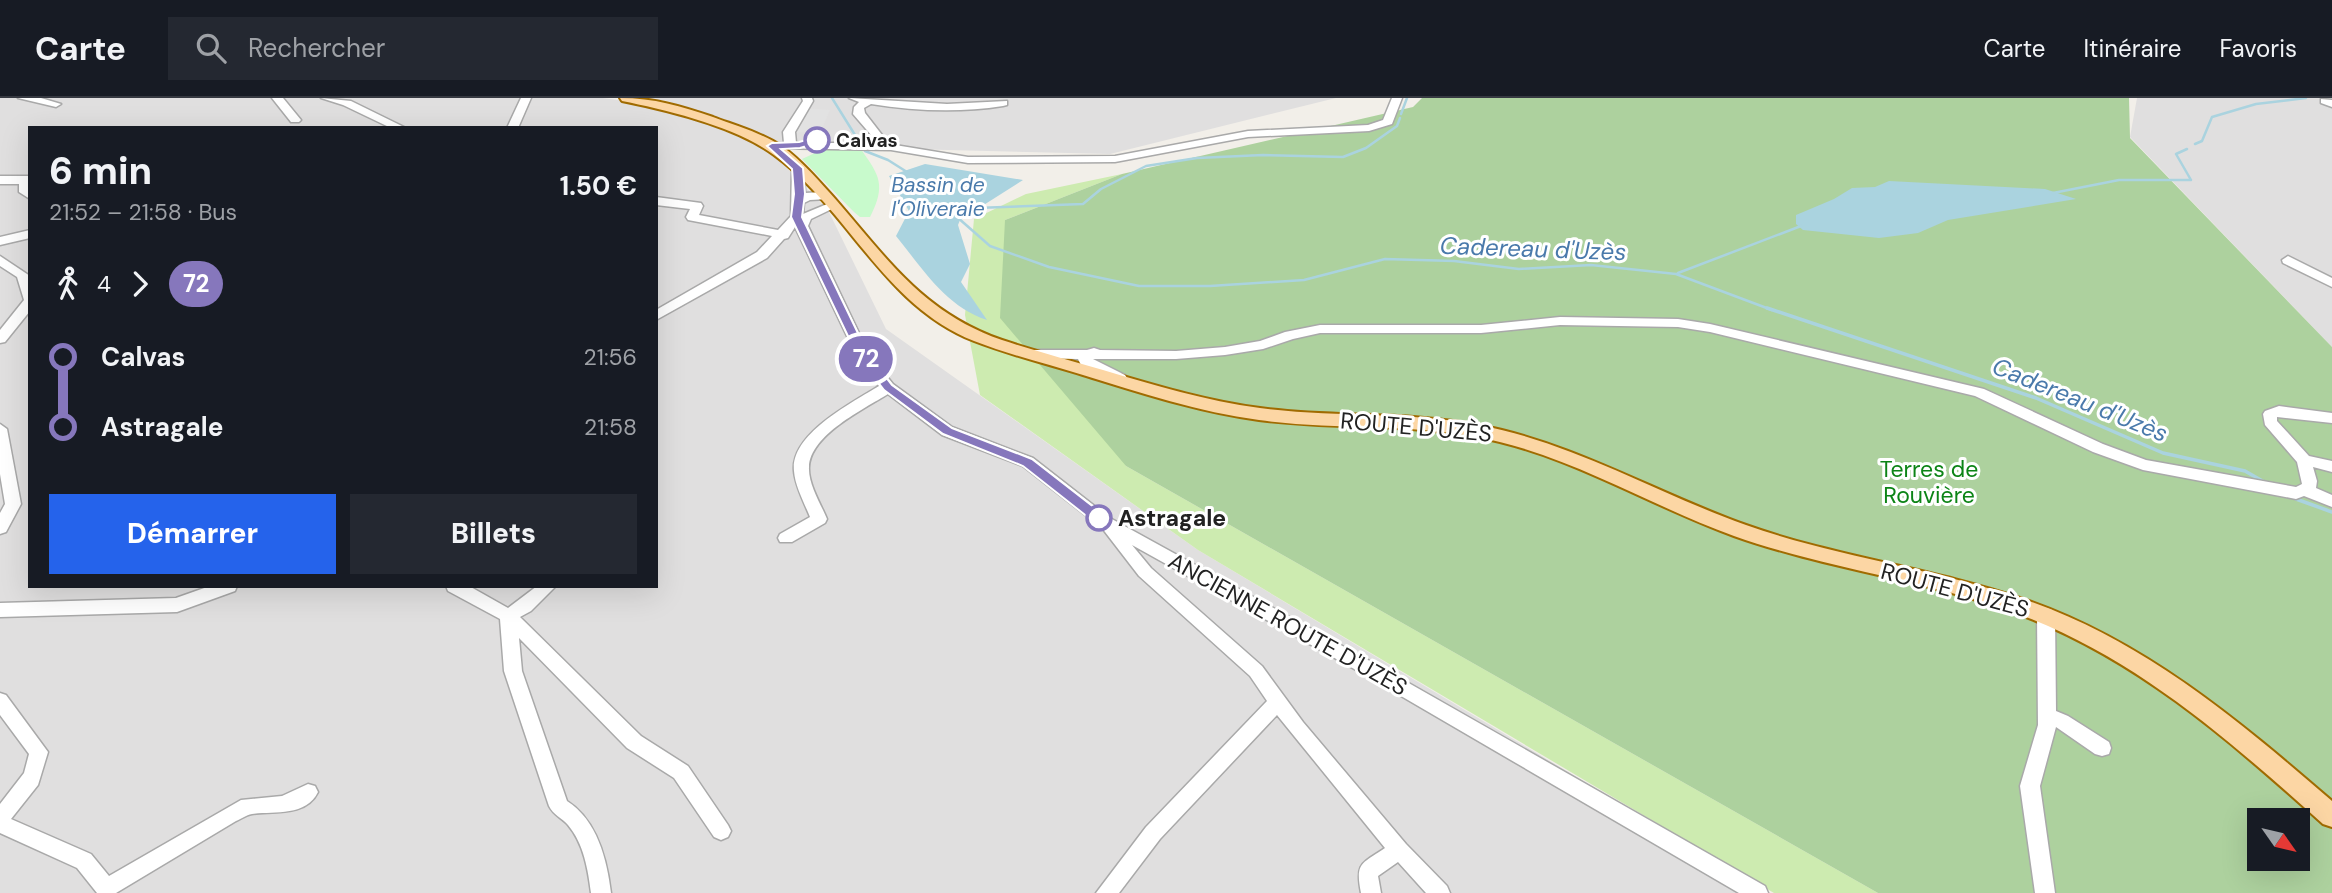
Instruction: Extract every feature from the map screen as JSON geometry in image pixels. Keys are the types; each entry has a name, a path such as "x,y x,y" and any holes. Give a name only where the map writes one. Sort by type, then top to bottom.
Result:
{"main road":[{"name":"ROUTE D'UZÈS","path":"627,98 664,103 772,146 797,168 824,204 902,288 934,315 970,334 1032,354 1066,359 1128,383 1247,412 1283,417 1432,425 1515,438 1586,464 1740,531 1827,556 1970,590 2046,615 2116,649 2163,677 2209,710 2332,816"}],"street":[{"path":"23,98 56,104"},
{"path":"278,98 295,120"},
{"path":"327,98 346,103 397,126"},
{"path":"513,126 526,98"},
{"path":"854,98 937,108 984,107 1003,103"},
{"path":"772,146 886,147 968,160 1115,159 1248,134 1369,128 1388,121 1396,98"},
{"path":"790,145 789,132 811,99"},
{"path":"870,100 859,107 859,114 886,147"},
{"name":"ANCIENNE ROUTE D'UZÈS","path":"797,168 799,213 863,355 888,387 958,437 1028,462 1104,522 1371,670 1759,893"},
{"path":"0,180 28,180"},
{"path":"658,315 762,255 783,235 808,196 824,204 806,217 799,213"},
{"path":"658,201 697,206 692,217 783,235"},
{"path":"0,241 28,234"},
{"path":"0,260 23,275 28,294"},
{"path":"2288,260 2332,283"},
{"path":"0,339 28,304"},
{"path":"1066,359 1094,352 1176,355 1225,351 1264,345 1290,335 1320,329 1481,329 1560,321 1678,323 1710,328 1979,392 2098,448 2143,465 2289,492 2307,491 2332,501"},
{"path":"1094,352 1085,356 1086,362 1128,383"},
{"path":"786,538 818,519 801,467 805,448 820,433 888,387"},
{"path":"2332,418 2279,411 2270,414 2270,422 2305,461 2320,462 2332,467"},
{"path":"0,429 4,472 13,504 0,528"},
{"path":"2305,461 2304,469 2310,481 2307,491"},
{"path":"1104,522 1144,572 1256,671 1296,727 1399,850 1440,893"},
{"path":"0,610 177,605 224,588"},
{"path":"458,588 508,616 635,742 681,772 721,831"},
{"path":"508,616 545,588"},
{"path":"2045,893 2030,786 2047,725 2046,615"},
{"path":"508,616 513,671 517,684 559,806 571,812 580,824 599,876 601,893"},
{"path":"0,700 39,752 39,761 32,776 0,817"},
{"path":"1106,893 1153,833 1278,701"},
{"path":"2047,716 2061,721 2102,748"},
{"path":"0,824 84,861 106,888 248,806 285,805 308,792"},
{"path":"1371,893 1367,872 1399,850"}],"shaded area":[{"path":"0,98 603,98 663,106 768,149 828,210 886,329 1198,550 1770,893 0,893"},
{"path":"644,98 1336,98 1110,154 826,147 775,143 668,101"},
{"path":"2137,98 2332,98 2332,347 2130,137"},
{"path":"804,108 830,110 820,133 789,132"}],"green space":[{"name":"Terres de Rouvière","path":"1422,98 2129,98 2130,138 2332,347 2332,893 1878,893 1126,466 1000,318 1005,220 1122,174 1413,107"},
{"name":"Bassin de l'Oliveraie","path":"828,147 860,148 872,166 879,181 879,188 870,217 860,217 854,212 802,159"},
{"path":"1122,174 1005,220 1126,466 1878,893 1774,893 1198,550 980,395 965,315 974,219 1026,194"}],"water":[{"name":"Bassin de l'Oliveraie","path":"925,164 1023,180 960,220 958,225 970,264 961,282 987,320 972,314 947,296 896,236 909,211 889,176"},
{"path":"1889,181 2045,189 2076,199 1948,220 1918,233 1879,238 1803,230 1796,224 1796,215 1852,188 1875,187"}],"waterway":[{"name":"Cadereau d'Uzès","path":"832,98 865,151 888,160 907,172"},
{"path":"1401,114 1407,98"},
{"path":"2195,144 2202,141 2212,117 2256,104 2306,98"},
{"path":"976,208 1083,204 1101,189 1146,166 1197,158 1263,155 1343,157 1366,148 1397,126 1400,118"},
{"path":"2053,193 2119,180 2191,180 2176,154 2187,149"},
{"name":"Cadereau d'Uzès","path":"957,217 990,246 1049,267 1139,286 1210,286 1304,280 1385,259 1454,261 1519,269 1591,265 1676,274 1772,310"},
{"path":"1678,273 1801,226"},
{"name":"Cadereau d'Uzès","path":"1767,308 2036,398 2163,453 2245,471 2266,483"},
{"name":"Cadereau d'Uzès","path":"2296,499 2332,512"}],"bus line":[{"name":"72","path":"817,140 800,145 772,146 797,168 800,194 797,217 863,355 899,397 947,431 969,442 1028,462 1099,518"}],"place":[{"name":"Calvas","path":"817,140"},
{"name":"Astragale","path":"1099,518"}]}
